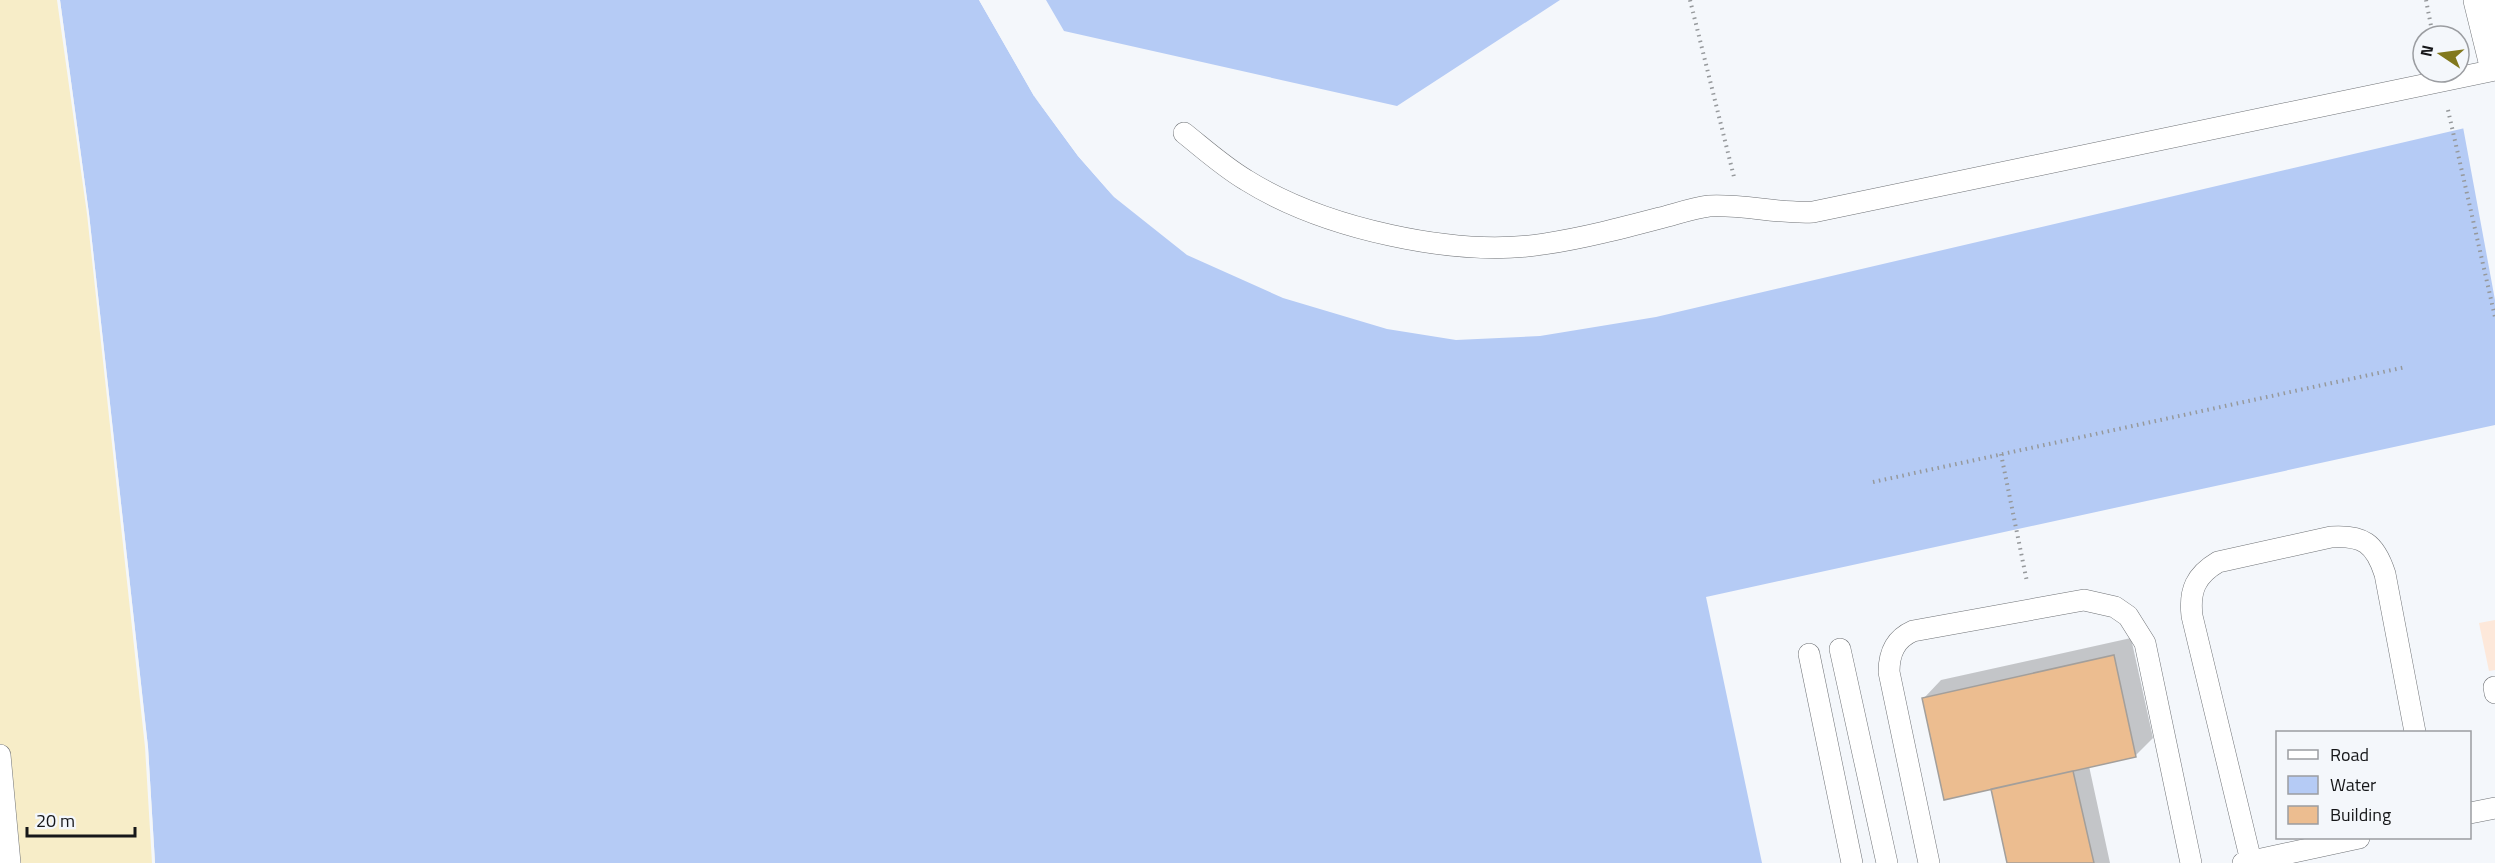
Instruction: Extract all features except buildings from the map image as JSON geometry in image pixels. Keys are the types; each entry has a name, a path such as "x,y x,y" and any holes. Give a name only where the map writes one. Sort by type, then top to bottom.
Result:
{"street":[{"path":"2480,0 2495,61"}],"lane":[{"path":"2471,75 2495,70"},
{"path":"1184,134 1246,180 1292,202 1346,223 1440,243 1501,247 1582,238 1707,206 1741,206 1775,213 1822,210 2427,84"},
{"path":"2350,839 2247,862 2192,616 2190,600 2194,584 2204,570 2218,562 2331,537 2350,535 2367,542 2380,557 2385,574 2415,731"},
{"path":"1929,863 1889,672 1892,652 1904,635 1913,631 2084,600 2115,607 2128,616 2138,628 2145,643 2191,863"},
{"path":"1840,649 1887,863"},
{"path":"1809,654 1852,863"},
{"path":"0,755 10,863"},
{"path":"2471,813 2495,808"}],"path":[{"path":"1690,0 1741,206"},
{"path":"2426,0 2431,24"},
{"path":"2442,84 2495,317"},
{"path":"1872,482 2406,367"},
{"path":"2001,454 2033,610"}],"shaded area":[{"path":"2495,620 2495,670 2489,671 2479,623"}],"sand":[{"path":"0,0 60,0 89,214 148,747 155,863 0,863"}],"water":[{"path":"60,0 979,0 1034,96 1078,156 1114,197 1187,255 1283,298 1387,329 1456,340 1540,336 1656,317 2495,121 2495,425 1706,597 1762,863 155,863 148,747 89,214"},
{"path":"1046,0 1560,0 1397,106 1064,31"}],"pier":[{"path":"57,0 60,0 89,214 148,747 155,863 152,863 145,747 87,214"},
{"path":"979,0 982,0 1035,92 1034,96"},
{"path":"1034,96 1114,197 1078,156"},
{"path":"2495,118 2495,300 2463,127"}]}
